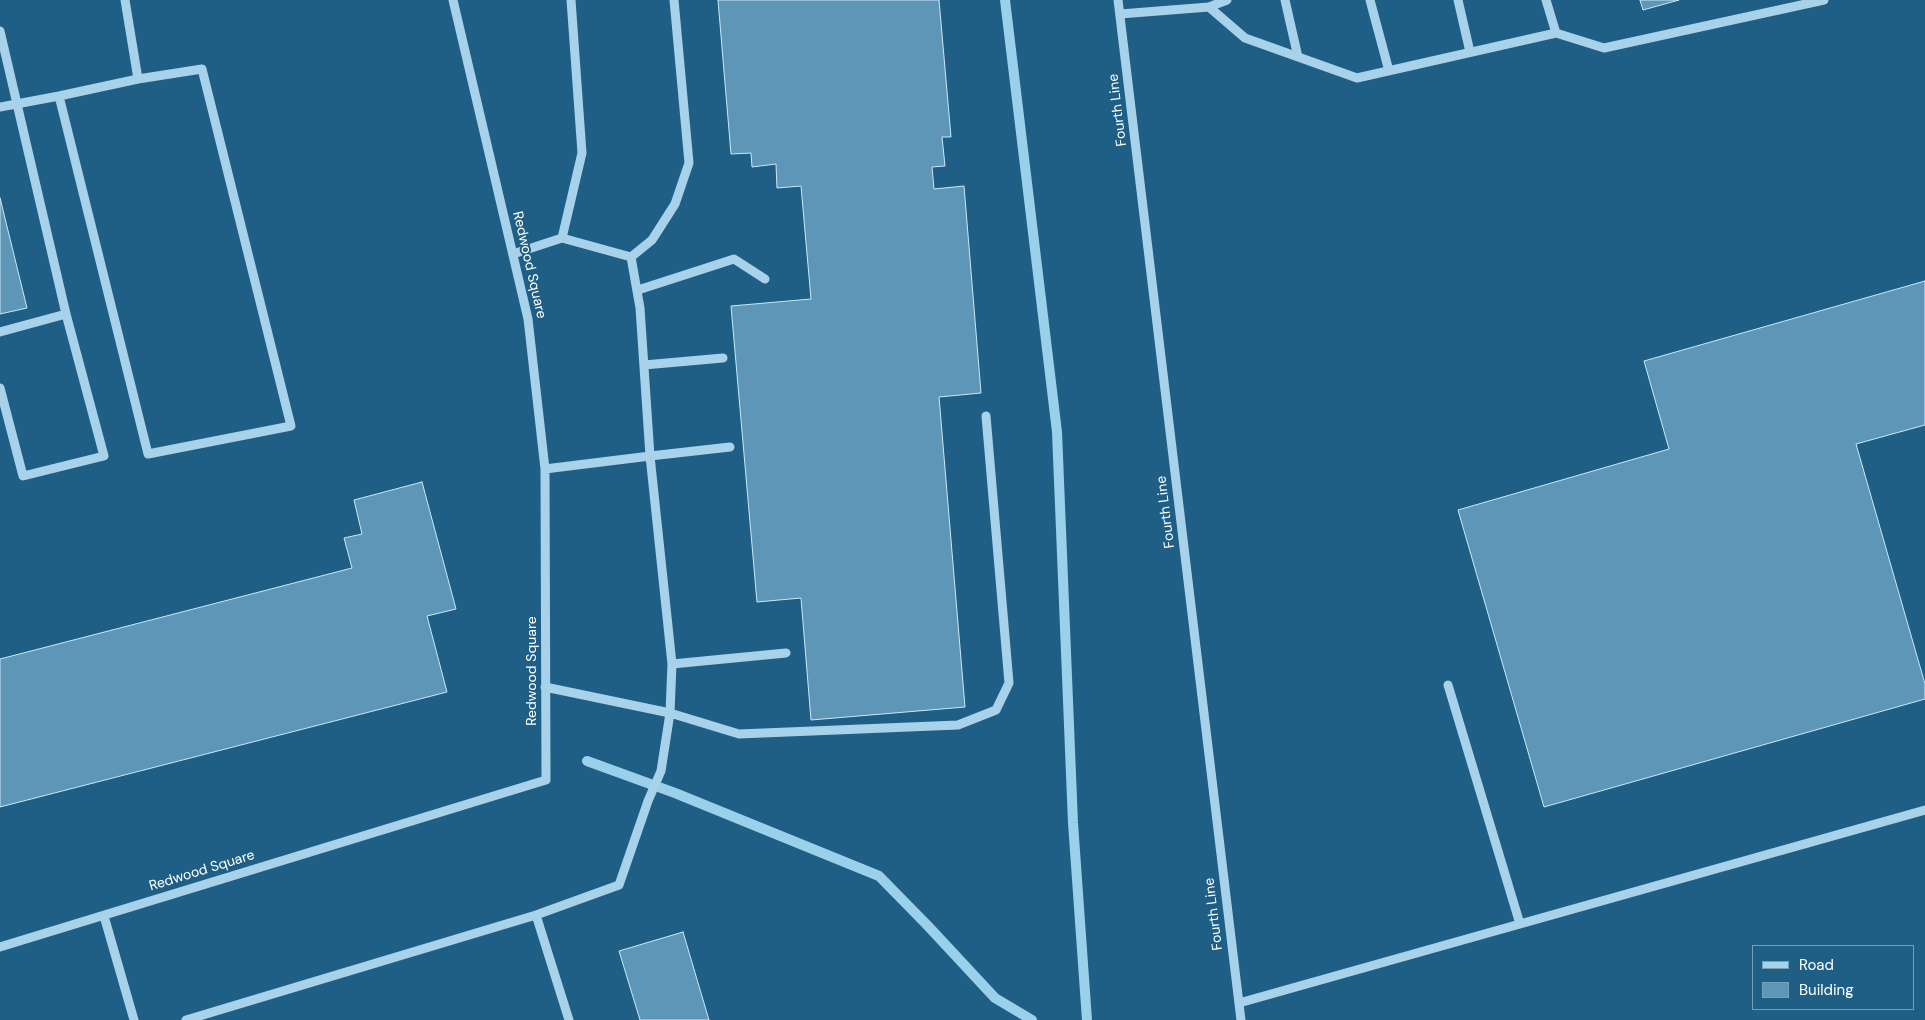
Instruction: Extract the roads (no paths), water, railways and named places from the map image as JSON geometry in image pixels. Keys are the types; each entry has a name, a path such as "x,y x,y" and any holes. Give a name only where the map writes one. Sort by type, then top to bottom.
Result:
{"street":[{"path":"125,0 138,79"},
{"name":"Redwood Square","path":"0,947 546,780 545,469 528,319 453,0"},
{"path":"562,238 582,153 570,0"},
{"path":"632,256 652,240 675,204 689,163 674,0"},
{"name":"Fourth Line","path":"1118,0 1241,1020"},
{"path":"1120,14 1209,8 1227,0"},
{"path":"1286,0 1298,57"},
{"path":"1370,0 1389,71"},
{"path":"1458,0 1470,52"},
{"path":"1546,0 1556,33"},
{"path":"1209,8 1245,38 1357,78 1556,33 1604,48 1824,0"},
{"path":"0,31 66,314 104,456 23,476 0,388"},
{"path":"0,107 138,79 202,69 291,426 148,454 59,96"},
{"path":"513,254 562,238 632,256"},
{"path":"186,1020 536,915 619,885 648,801 661,771 670,713 672,664 650,456 638,290 632,256"},
{"path":"638,290 734,259 765,279"},
{"path":"0,332 66,314"},
{"path":"644,365 723,358"},
{"path":"546,687 670,713 739,734 958,726 996,710 1009,682 986,416"},
{"path":"545,469 730,447"},
{"path":"672,664 786,653"},
{"path":"1448,685 1520,924"},
{"path":"1239,1004 1925,810"},
{"path":"536,915 568,1020"},
{"path":"104,916 134,1020"}],"waterway":[{"path":"1005,0 1057,432 1073,823 1087,1020"},
{"path":"587,761 675,793 879,876 995,998 1032,1020"}]}
